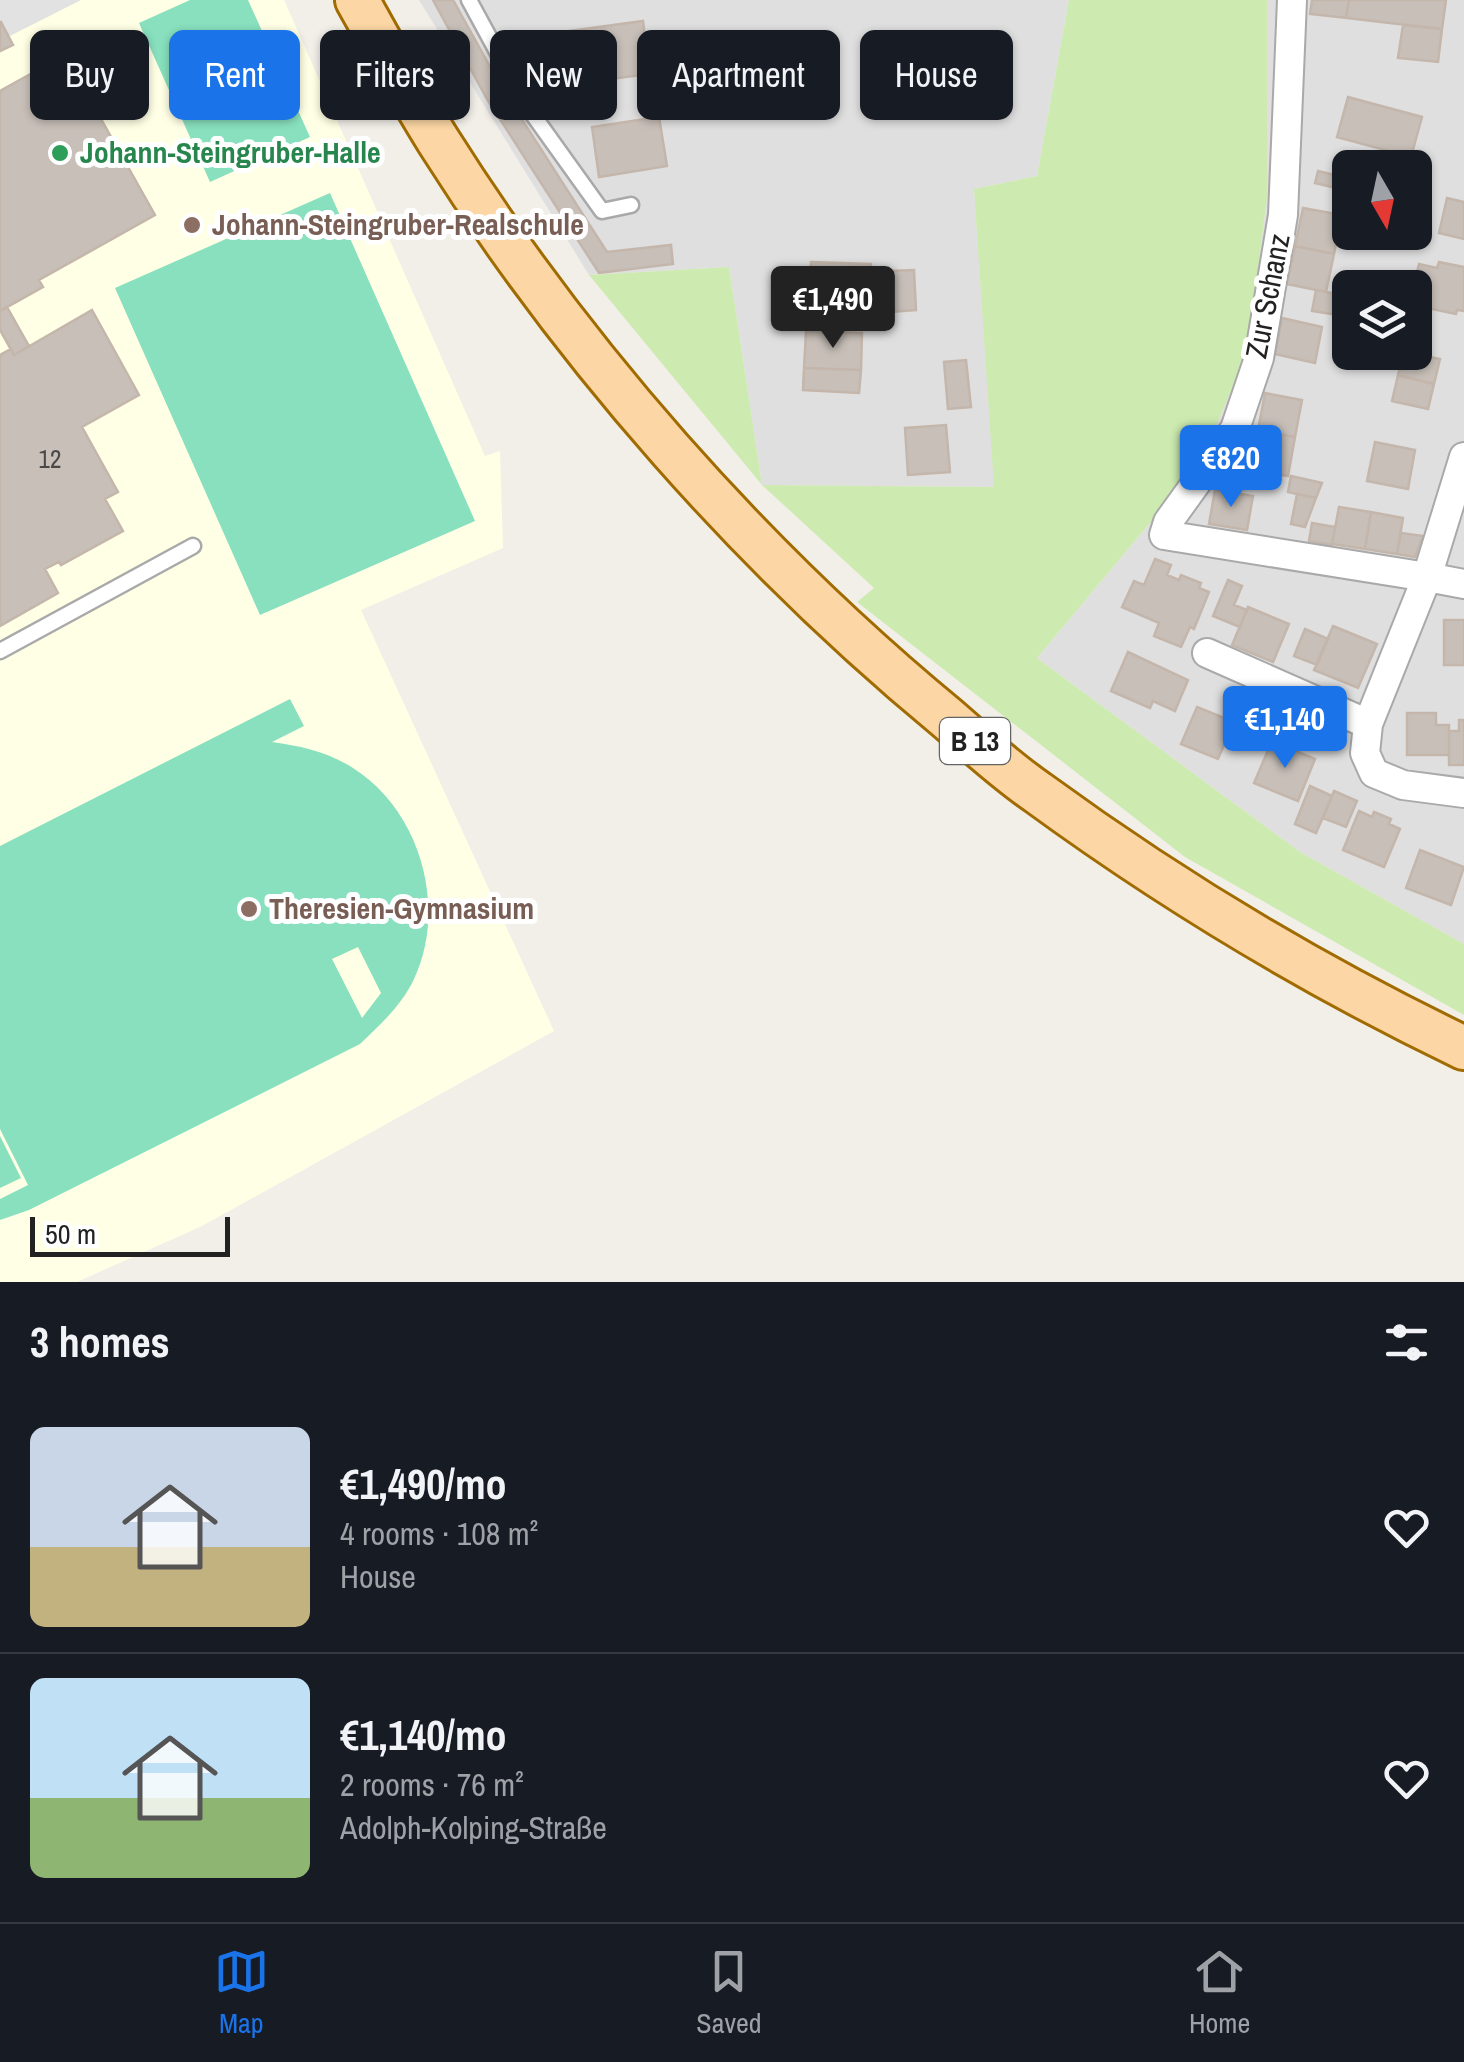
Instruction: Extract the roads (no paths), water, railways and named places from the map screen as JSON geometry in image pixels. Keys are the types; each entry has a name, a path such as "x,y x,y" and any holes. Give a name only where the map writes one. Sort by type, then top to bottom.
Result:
{"main road":[{"name":"B 13","path":"357,0 440,143 536,280 640,414 792,578 898,678 1034,791 1273,947 1400,1018 1464,1048"}],"street":[{"name":"Zur Schanz","path":"1292,0 1283,215 1259,358 1235,428 1168,522 1164,535 1427,578"},
{"path":"1464,457 1427,578 1368,724 1365,754 1374,773 1402,785 1464,793"},
{"path":"1427,578 1464,584"},
{"path":"1207,653 1368,724"}],"lane":[{"path":"469,0 526,105 602,211 631,205"},
{"path":"0,651 192,546"}],"place":[{"name":"Johann-Steingruber-Halle","path":"60,153"},
{"name":"Johann-Steingruber-Realschule","path":"192,225"},
{"name":"Theresien-Gymnasium","path":"249,909"}]}
